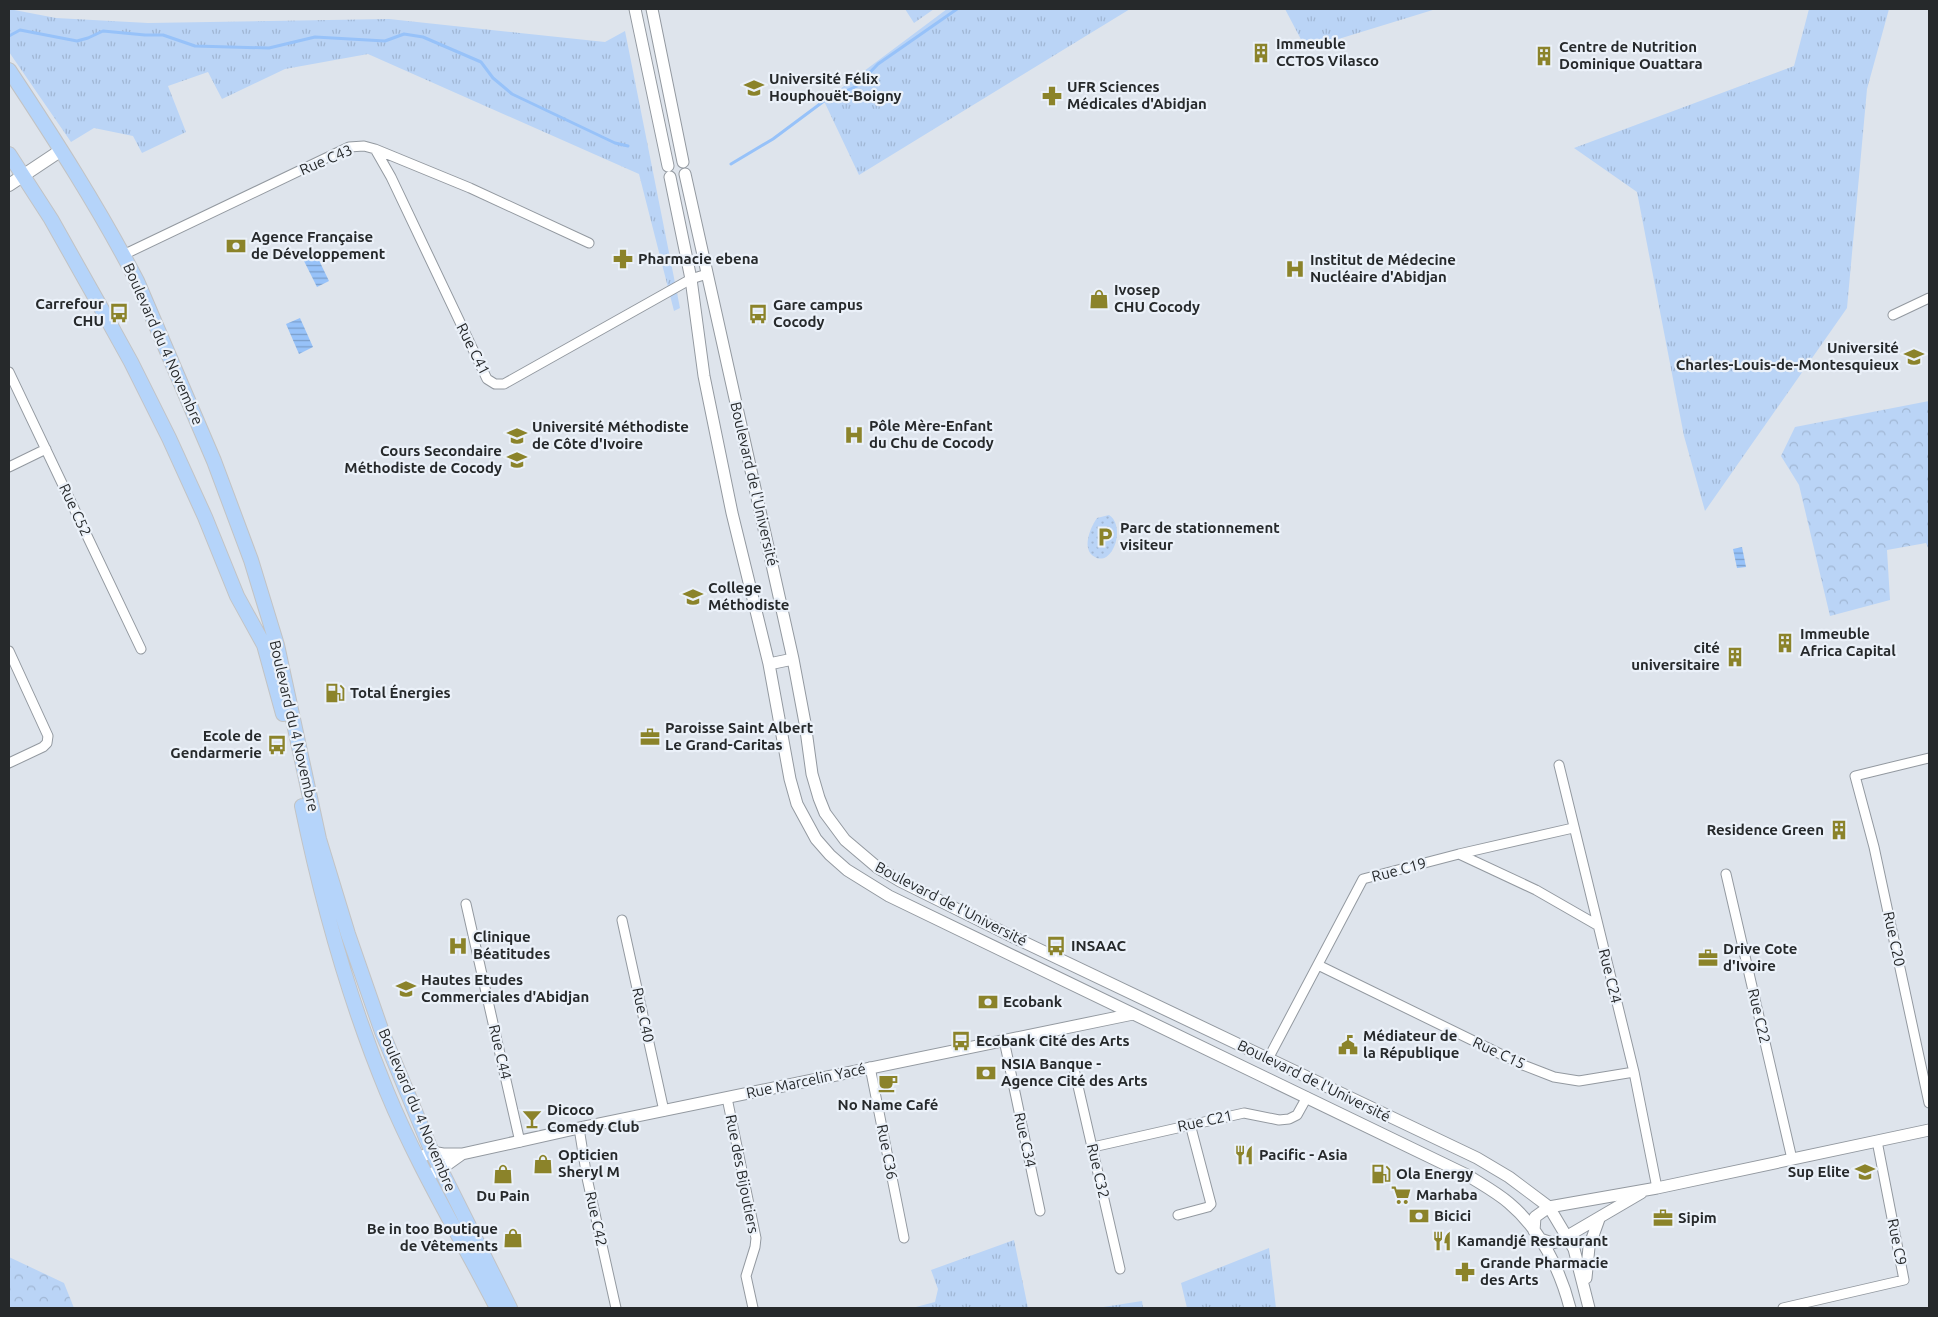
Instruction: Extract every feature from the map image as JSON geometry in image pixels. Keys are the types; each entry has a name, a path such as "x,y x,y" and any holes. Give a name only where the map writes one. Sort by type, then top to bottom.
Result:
{"main road":[{"name":"Boulevard du 4 Novembre","path":"9,70 60,151 137,281 204,435 251,560 277,645 319,839 382,1032 432,1152 510,1308"},
{"path":"9,185 60,151"},
{"name":"Boulevard du 4 Novembre","path":"9,154 51,219 131,362 205,517 236,596 264,645 281,704 310,843 330,924 351,994 387,1092 427,1176 497,1308"}],"street":[{"name":"Boulevard de l'Université","path":"635,9 690,278 704,376 732,513 769,664 790,780 797,804 816,839 847,870 889,896 1467,1176 1508,1202 1522,1215 1537,1235 1555,1266 1570,1308"},
{"name":"Boulevard de l'Université","path":"652,9 685,173 793,659 812,774 819,798 826,813 845,840 872,864 900,881 1140,998 1477,1158 1509,1176 1548,1206 1568,1236 1577,1257 1589,1308"},
{"path":"658,118 673,114"},
{"name":"Rue C43","path":"123,255 349,147 364,146 470,188 588,242"},
{"name":"Rue C41","path":"375,149 391,177 487,380 495,384 504,384 690,278 707,274"},
{"path":"670,177 685,173"},
{"path":"1892,315 1929,298"},
{"name":"Rue C52","path":"9,372 141,649"},
{"path":"9,467 46,449"},
{"path":"9,651 48,736 47,743 9,763"},
{"path":"769,664 793,659"},
{"name":"Rue C20","path":"1929,758 1855,776 1874,847 1929,1103"},
{"name":"Rue C24","path":"1558,766 1634,1072 1652,1189"},
{"name":"Rue C19","path":"1268,1059 1363,879 1459,854 1573,828"},
{"path":"1459,854 1536,890 1597,925"},
{"name":"Rue C22","path":"1726,874 1792,1159"},
{"name":"Rue C44","path":"466,904 520,1142"},
{"name":"Rue C40","path":"622,920 664,1111"},
{"name":"Rue C15","path":"1318,965 1523,1065 1554,1077 1579,1081 1634,1072"},
{"path":"1132,1014 1140,998"},
{"name":"Rue Marcelin Yacé","path":"418,1158 432,1152 462,1154 1132,1014"},
{"name":"Rue C34","path":"1004,1040 1040,1210"},
{"name":"Rue C36","path":"870,1068 904,1238"},
{"name":"Rue C32","path":"1075,1073 1120,1269"},
{"name":"Rue C21","path":"1093,1147 1244,1113 1279,1120 1289,1119 1298,1115 1307,1097"},
{"name":"Rue des Bijoutiers","path":"727,1098 756,1238 755,1248 746,1276 752,1308"},
{"path":"1178,1214 1208,1207 1211,1204 1190,1124"},
{"name":"Rue C42","path":"580,1128 589,1187 616,1308"},
{"path":"1652,1189 1556,1242 1537,1235 1534,1216 1548,1206 1652,1189 1929,1130"},
{"name":"Rue C9","path":"1783,1308 1904,1280 1877,1141"},
{"name":"Rue Marcelin Yacé","path":"427,1176 441,1170 462,1154"},
{"path":"1585,1287 1588,1253 1599,1219"}],"green space":[{"path":"9,9 56,18 148,23 389,19 605,42 625,31 680,308 674,311 639,174 368,54 285,69 222,99 208,72 168,86 186,132 142,153 133,136 94,128 71,142 9,52"},
{"path":"905,9 934,9 914,23"},
{"path":"947,9 1130,9 859,175 824,101"},
{"path":"1285,9 1436,9 1306,49"},
{"path":"1809,9 1889,9 1867,89 1847,308 1705,511 1684,436 1637,192 1574,148 1794,66"},
{"path":"1929,401 1929,550 1926,543 1887,550 1890,600 1830,616 1799,485 1781,456 1795,427"},
{"path":"1109,515 1116,524 1116,543 1110,554 1105,558 1098,558 1091,554 1088,549 1088,539 1097,518"},
{"path":"1014,1240 1028,1308 912,1308 935,1302 938,1289 931,1270"},
{"path":"1269,1248 1276,1308 1187,1308 1181,1283"},
{"path":"9,1257 64,1283 74,1308 9,1308"},
{"path":"1142,1301 1143,1308 1097,1308"}],"shaded area":[{"path":"315,252 329,281 317,287 303,259"},
{"path":"300,318 313,347 299,354 286,324"},
{"path":"1742,547 1746,567 1737,568 1733,549"}],"waterway":[{"path":"731,164 773,139 824,101 857,86 878,64 957,9"},
{"path":"9,36 20,30 77,41 103,31 163,35 195,46 269,48 315,37 385,41 404,34 423,37 481,62 493,78 512,94 615,143 628,146"}],"place":[{"name":"Immeuble CCTOS Vilasco","path":"1261,53"},
{"name":"Centre de Nutrition Dominique Ouattara","path":"1544,56"},
{"name":"Université Félix Houphouët-Boigny","path":"754,88"},
{"name":"UFR Sciences Médicales d'Abidjan","path":"1052,96"},
{"name":"Agence Française de Développement","path":"236,246"},
{"name":"Pharmacie ebena","path":"623,259"},
{"name":"Institut de Médecine Nucléaire d'Abidjan","path":"1295,269"},
{"name":"Ivosep CHU Cocody","path":"1099,299"},
{"name":"Carrefour CHU","path":"119,313"},
{"name":"Gare campus Cocody","path":"758,314"},
{"name":"Université Charles-Louis-de-Montesquieux","path":"1914,357"},
{"name":"Pôle Mère-Enfant du Chu de Cocody","path":"854,435"},
{"name":"Université Méthodiste de Côte d'Ivoire","path":"517,436"},
{"name":"Cours Secondaire Méthodiste de Cocody","path":"517,460"},
{"name":"Parc de stationnement visiteur","path":"1105,537"},
{"name":"College Méthodiste","path":"693,597"},
{"name":"Immeuble Africa Capital","path":"1785,643"},
{"name":"cité universitaire","path":"1735,657"},
{"name":"Total Énergies","path":"335,693"},
{"name":"Paroisse Saint Albert Le Grand-Caritas","path":"650,737"},
{"name":"Ecole de Gendarmerie","path":"277,745"},
{"name":"Residence Green","path":"1839,830"},
{"name":"Clinique Béatitudes","path":"458,946"},
{"name":"INSAAC","path":"1056,946"},
{"name":"Drive Cote d'Ivoire","path":"1708,958"},
{"name":"Hautes Etudes Commerciales d'Abidjan","path":"406,989"},
{"name":"Ecobank","path":"988,1002"},
{"name":"Ecobank Cité des Arts","path":"961,1041"},
{"name":"Médiateur de la République","path":"1348,1045"},
{"name":"NSIA Banque - Agence Cité des Arts","path":"986,1073"},
{"name":"No Name Café","path":"888,1083"},
{"name":"Dicoco Comedy Club","path":"532,1119"},
{"name":"Pacific - Asia","path":"1244,1155"},
{"name":"Opticien Sheryl M","path":"543,1164"},
{"name":"Sup Elite","path":"1865,1172"},
{"name":"Du Pain","path":"503,1174"},
{"name":"Ola Energy","path":"1381,1174"},
{"name":"Marhaba","path":"1401,1195"},
{"name":"Bicici","path":"1419,1216"},
{"name":"Sipim","path":"1663,1218"},
{"name":"Be in too Boutique de Vêtements","path":"513,1238"},
{"name":"Kamandjé Restaurant","path":"1442,1241"},
{"name":"Grande Pharmacie des Arts","path":"1465,1272"}]}
